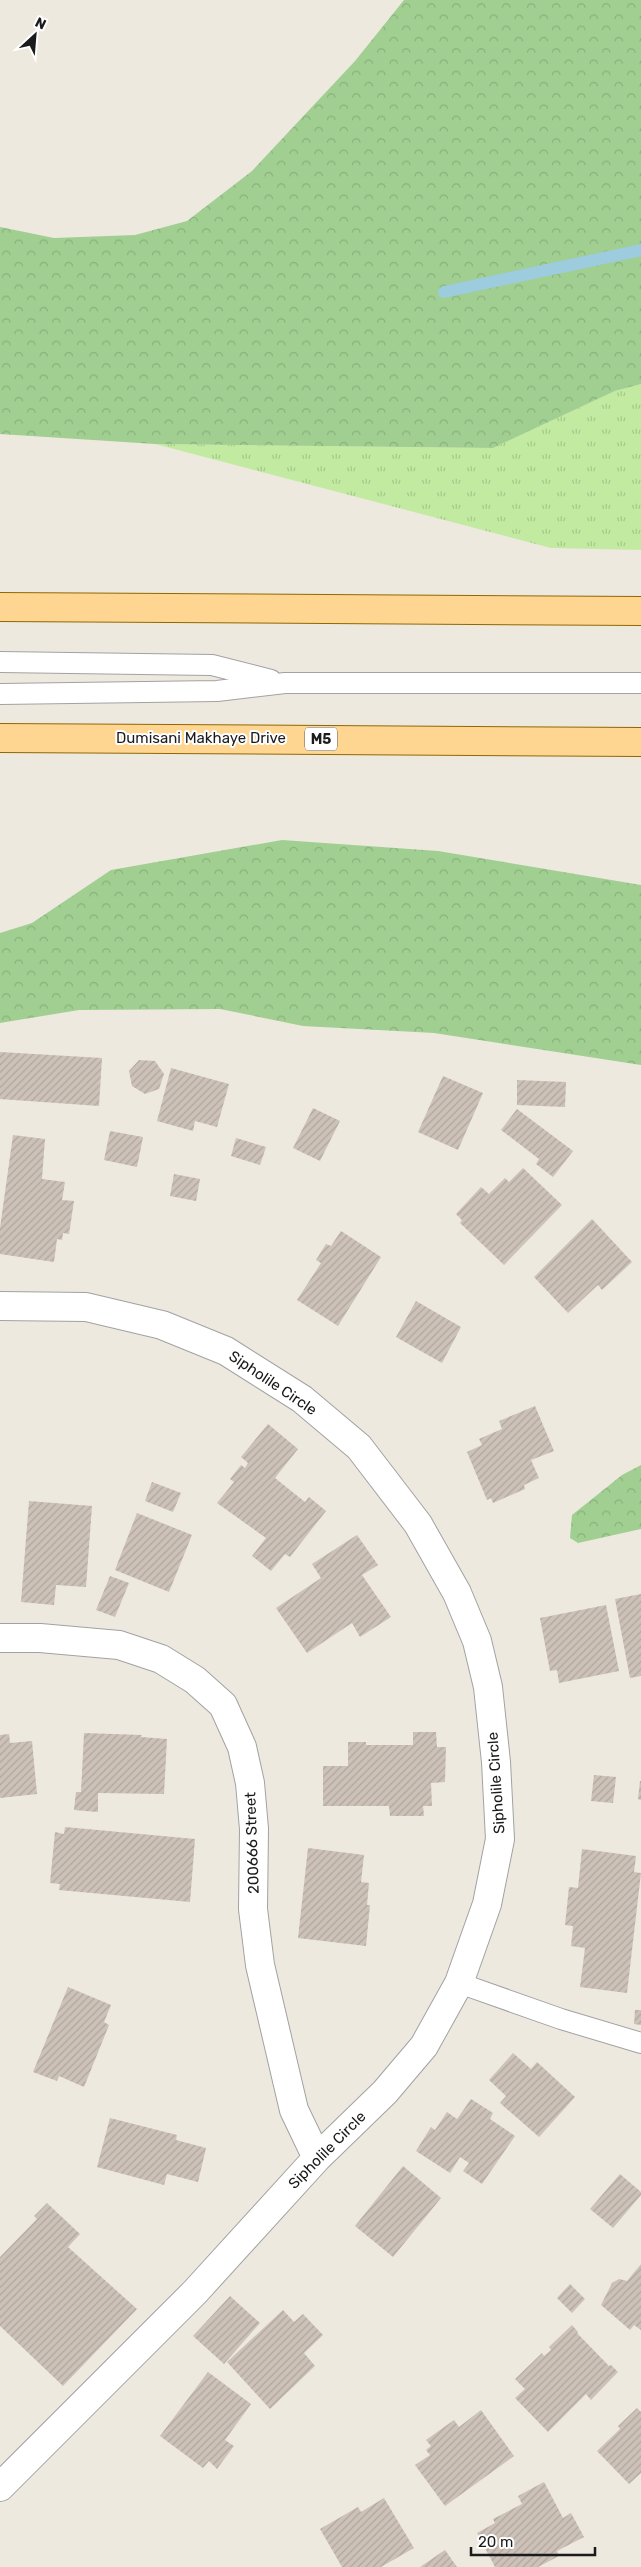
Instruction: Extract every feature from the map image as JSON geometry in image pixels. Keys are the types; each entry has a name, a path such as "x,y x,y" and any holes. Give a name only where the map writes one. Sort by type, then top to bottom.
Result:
{"main road":[{"path":"0,607 641,611"},
{"name":"Dumisani Makhaye Drive","path":"0,738 641,742"}],"street":[{"name":"Sipholile Circle","path":"0,1306 86,1307 162,1325 226,1351 302,1399 359,1447 418,1524 457,1593 477,1641 488,1687 496,1762 500,1839 487,1904 459,1983 424,2046 386,2092 318,2158 195,2292 0,2487"},
{"name":"200666 Street","path":"0,1638 40,1638 119,1645 161,1659 195,1680 223,1705 242,1747 250,1783 254,1829 253,1909 260,1965 294,2110 318,2158"}],"lane":[{"path":"0,662 212,665 285,683"},
{"path":"0,694 217,691 285,683 641,683"},
{"path":"459,1983 561,2019 641,2043"}],"green space":[{"path":"404,0 641,0 641,384 615,391 493,448 155,444 0,434 0,227 54,238 135,235 187,221 252,171 355,61"},
{"path":"641,384 641,550 551,548 155,444 493,448 615,391"},
{"path":"282,840 438,851 641,885 641,1065 434,1033 303,1026 220,1009 79,1010 0,1023 0,933 32,923 111,870"},
{"path":"641,1465 641,1529 578,1543 570,1538 572,1515 622,1475"}],"building":[{"path":"0,1052 102,1058 99,1106 0,1099"},
{"path":"139,1060 155,1061 164,1074 159,1089 145,1094 132,1086 129,1071"},
{"path":"171,1068 229,1084 217,1127 195,1121 193,1131 157,1121"},
{"path":"443,1076 483,1093 458,1150 418,1132"},
{"path":"517,1080 566,1082 565,1107 517,1105"},
{"path":"313,1108 340,1121 320,1161 293,1148"},
{"path":"517,1109 573,1151 553,1177 536,1164 539,1159 501,1130"},
{"path":"110,1131 143,1137 137,1167 104,1160"},
{"path":"13,1135 45,1139 42,1179 65,1182 62,1200 74,1201 69,1234 63,1233 62,1240 57,1239 54,1262 0,1254 0,1228"},
{"path":"236,1138 266,1147 260,1165 231,1156"},
{"path":"523,1168 562,1205 504,1265 460,1223 462,1220 456,1214 481,1187 489,1194 505,1178 509,1182"},
{"path":"174,1174 200,1179 196,1201 170,1196"},
{"path":"592,1219 632,1262 602,1290 598,1285 568,1313 534,1277"},
{"path":"341,1231 381,1257 338,1326 297,1300 321,1263 316,1260 326,1244 331,1246"},
{"path":"416,1301 461,1327 442,1363 396,1337"},
{"path":"535,1406 554,1451 531,1460 539,1478 524,1485 525,1489 493,1503 491,1498 487,1500 467,1452 482,1445 479,1439 502,1429 499,1421"},
{"path":"268,1424 298,1449 275,1478 305,1502 309,1497 326,1511 290,1557 285,1554 271,1571 252,1556 266,1538 217,1503 234,1482 230,1479 241,1465 245,1468 248,1463 241,1457"},
{"path":"152,1482 181,1493 173,1512 145,1501"},
{"path":"29,1501 92,1506 86,1587 56,1585 54,1605 21,1602"},
{"path":"137,1513 192,1535 169,1592 115,1570"},
{"path":"357,1535 378,1565 362,1575 391,1617 360,1637 352,1623 307,1653 276,1608 321,1578 312,1564"},
{"path":"110,1576 129,1583 115,1617 96,1610"},
{"path":"641,1594 641,1676 630,1678 615,1599"},
{"path":"606,1605 619,1671 559,1683 557,1670 550,1671 540,1618"},
{"path":"413,1732 436,1732 437,1747 446,1747 445,1782 431,1783 432,1806 423,1806 424,1816 390,1816 389,1806 323,1806 323,1766 348,1766 348,1742 366,1742 366,1745 413,1745"},
{"path":"84,1733 142,1735 141,1737 167,1739 164,1794 98,1793 98,1812 74,1810 76,1792 81,1792"},
{"path":"9,1734 10,1743 32,1741 37,1794 0,1798 0,1735"},
{"path":"594,1775 616,1777 613,1803 591,1801"},
{"path":"641,1781 641,1800 638,1799"},
{"path":"65,1827 195,1839 190,1902 59,1890 60,1884 50,1883 55,1832 64,1834"},
{"path":"308,1848 364,1855 361,1882 369,1883 367,1905 370,1905 366,1946 298,1938"},
{"path":"582,1849 636,1856 634,1872 641,1873 627,1993 580,1987 585,1948 571,1946 573,1926 565,1925 569,1887 578,1888"},
{"path":"68,1987 111,2005 104,2022 109,2025 84,2087 59,2076 57,2081 33,2072"},
{"path":"635,2010 641,2010 641,2025 634,2024"},
{"path":"513,2053 531,2069 537,2062 575,2097 539,2137 500,2103 506,2096 489,2080"},
{"path":"471,2099 493,2113 490,2119 515,2136 482,2184 463,2171 469,2163 460,2157 450,2173 416,2151 431,2127 435,2130 447,2112 457,2119"},
{"path":"110,2118 177,2135 176,2140 206,2148 198,2182 167,2174 164,2185 97,2167"},
{"path":"403,2166 441,2198 393,2257 355,2226"},
{"path":"620,2174 641,2192 641,2195 613,2228 590,2209"},
{"path":"47,2203 80,2234 68,2247 137,2309 63,2386 0,2326 0,2257 37,2219 34,2216"},
{"path":"641,2264 641,2330 634,2325 630,2330 601,2305 612,2283 619,2279 627,2281"},
{"path":"570,2284 585,2299 572,2313 557,2298"},
{"path":"230,2296 260,2323 224,2364 193,2336"},
{"path":"283,2310 294,2322 303,2314 323,2335 304,2353 315,2366 270,2409 227,2362"},
{"path":"572,2325 577,2333 609,2366 611,2365 618,2372 591,2400 586,2394 548,2432 515,2398 525,2389 515,2379 542,2353 544,2356 551,2350 549,2347"},
{"path":"208,2372 251,2404 225,2440 234,2446 217,2469 209,2461 203,2468 160,2436"},
{"path":"637,2408 641,2412 641,2473 629,2484 597,2451 620,2429 618,2426"},
{"path":"481,2410 514,2456 445,2506 415,2465 430,2455 426,2450 431,2446 426,2440 454,2420 459,2427"},
{"path":"544,2482 563,2518 571,2513 584,2537 557,2551 559,2556 538,2567 495,2567 477,2533 495,2523 493,2519 522,2504 518,2496"},
{"path":"384,2498 414,2548 381,2567 342,2567 320,2529 358,2507 361,2512"},
{"path":"445,2550 457,2567 420,2567"}],"waterway":[{"path":"444,292 641,250"}]}
